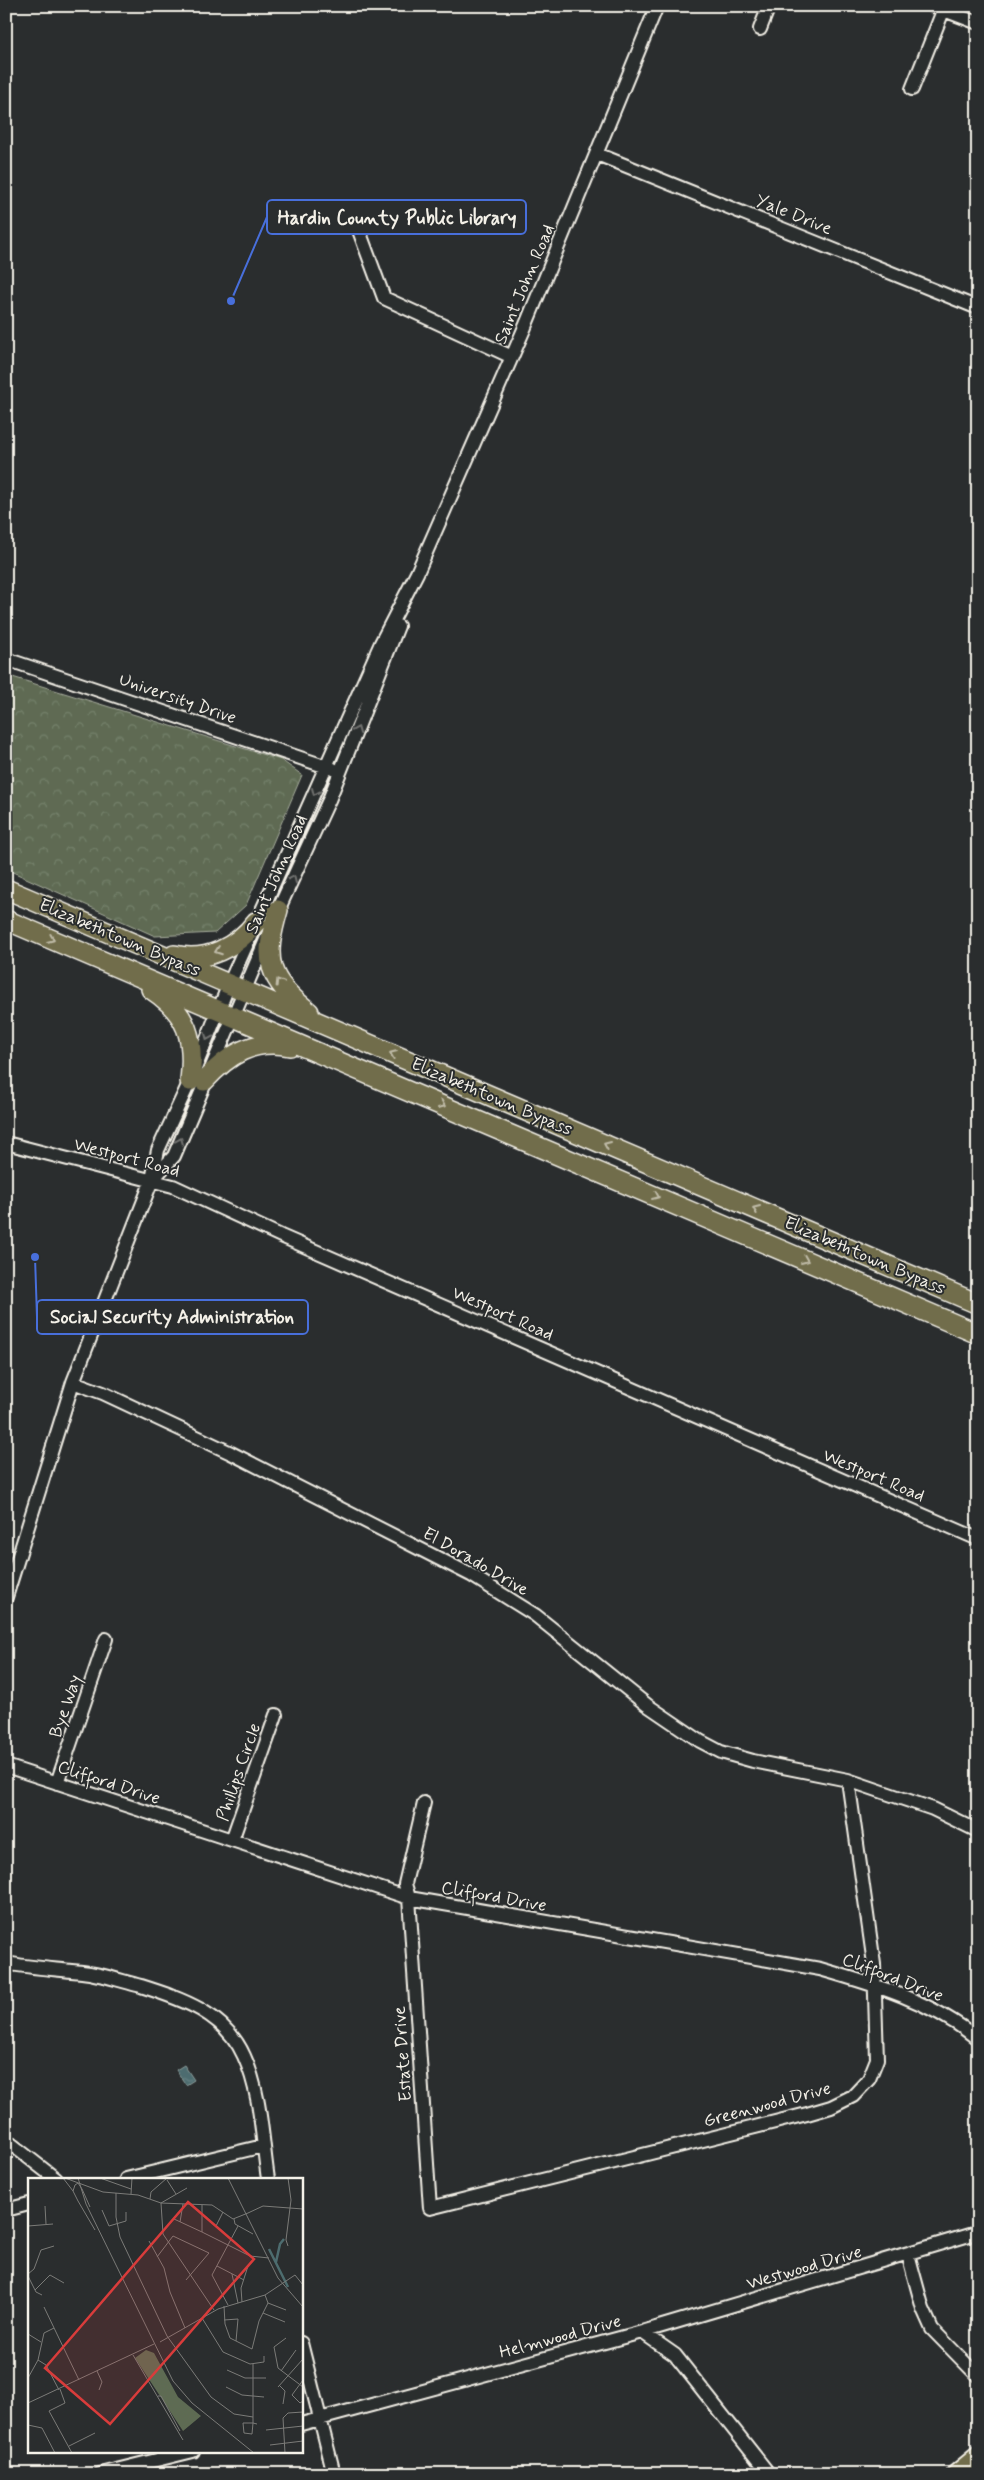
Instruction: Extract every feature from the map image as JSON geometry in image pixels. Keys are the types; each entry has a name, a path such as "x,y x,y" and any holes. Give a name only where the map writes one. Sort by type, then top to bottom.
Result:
{"highway":[{"name":"Elizabethtown Bypass","path":"6,889 978,1304"},
{"path":"278,910 269,944 274,974 293,999 328,1026"},
{"name":"Elizabethtown Bypass","path":"6,920 978,1334"},
{"path":"126,940 182,957 198,957 226,948 248,933 256,922"},
{"path":"114,966 158,993 181,1016 188,1030 197,1081 227,1058 254,1046 283,1044 317,1052"}],"main road":[{"path":"955,2474 978,2455"}],"street":[{"name":"Saint John Road","path":"236,987 256,922 382,643 417,573 512,357 657,6"},
{"path":"760,29 769,6"},
{"path":"912,88 938,8 978,23"},
{"name":"Yale Drive","path":"597,154 978,308"},
{"path":"354,217 384,298 512,357"},
{"name":"Saint John Road","path":"6,1598 73,1382 152,1180 174,1156 197,1081 225,1013 236,987 278,910 328,800 390,646 417,573"},
{"name":"University Drive","path":"6,659 339,771"},
{"name":"Westport Road","path":"6,1143 173,1186 281,1236 978,1539"},
{"name":"El Dorado Drive","path":"73,1382 103,1393 231,1452 471,1576 535,1615 647,1705 700,1741 721,1752 848,1780 933,1809 978,1830"},
{"name":"Bye Way","path":"57,1783 106,1640"},
{"name":"Phillips Circle","path":"232,1840 276,1715"},
{"name":"Clifford Drive","path":"6,1766 409,1898 561,1926 787,1962 874,1985 936,2010 978,2039"},
{"name":"Greenwood Drive","path":"430,2208 807,2114 842,2102 862,2088 869,2079 877,2059 874,1964 848,1780"},
{"name":"Estate Drive","path":"424,1803 405,1884 409,1898 430,2208"},
{"path":"6,1963 84,1972 113,1978 184,2000 208,2014 228,2032 244,2054 255,2092 268,2178"},
{"path":"6,2140 55,2178"},
{"path":"130,2178 263,2146"},
{"path":"6,2210 28,2204"},
{"name":"Westwood Drive","path":"642,2332 976,2233"},
{"path":"908,2254 923,2309 932,2329 978,2376"},
{"name":"Helmwood Drive","path":"302,2424 642,2332 675,2354 769,2474"},
{"path":"302,2347 334,2474"},
{"path":"100,2474 189,2452"}],"green space":[{"path":"6,675 281,760 302,775 246,905 215,933 155,936 6,869"}],"water":[{"path":"184,2065 194,2080 186,2085 176,2070"}],"place":[{"name":"Hardin County Public Library","path":"231,301"},
{"name":"Social Security Administration","path":"35,1257"}]}
